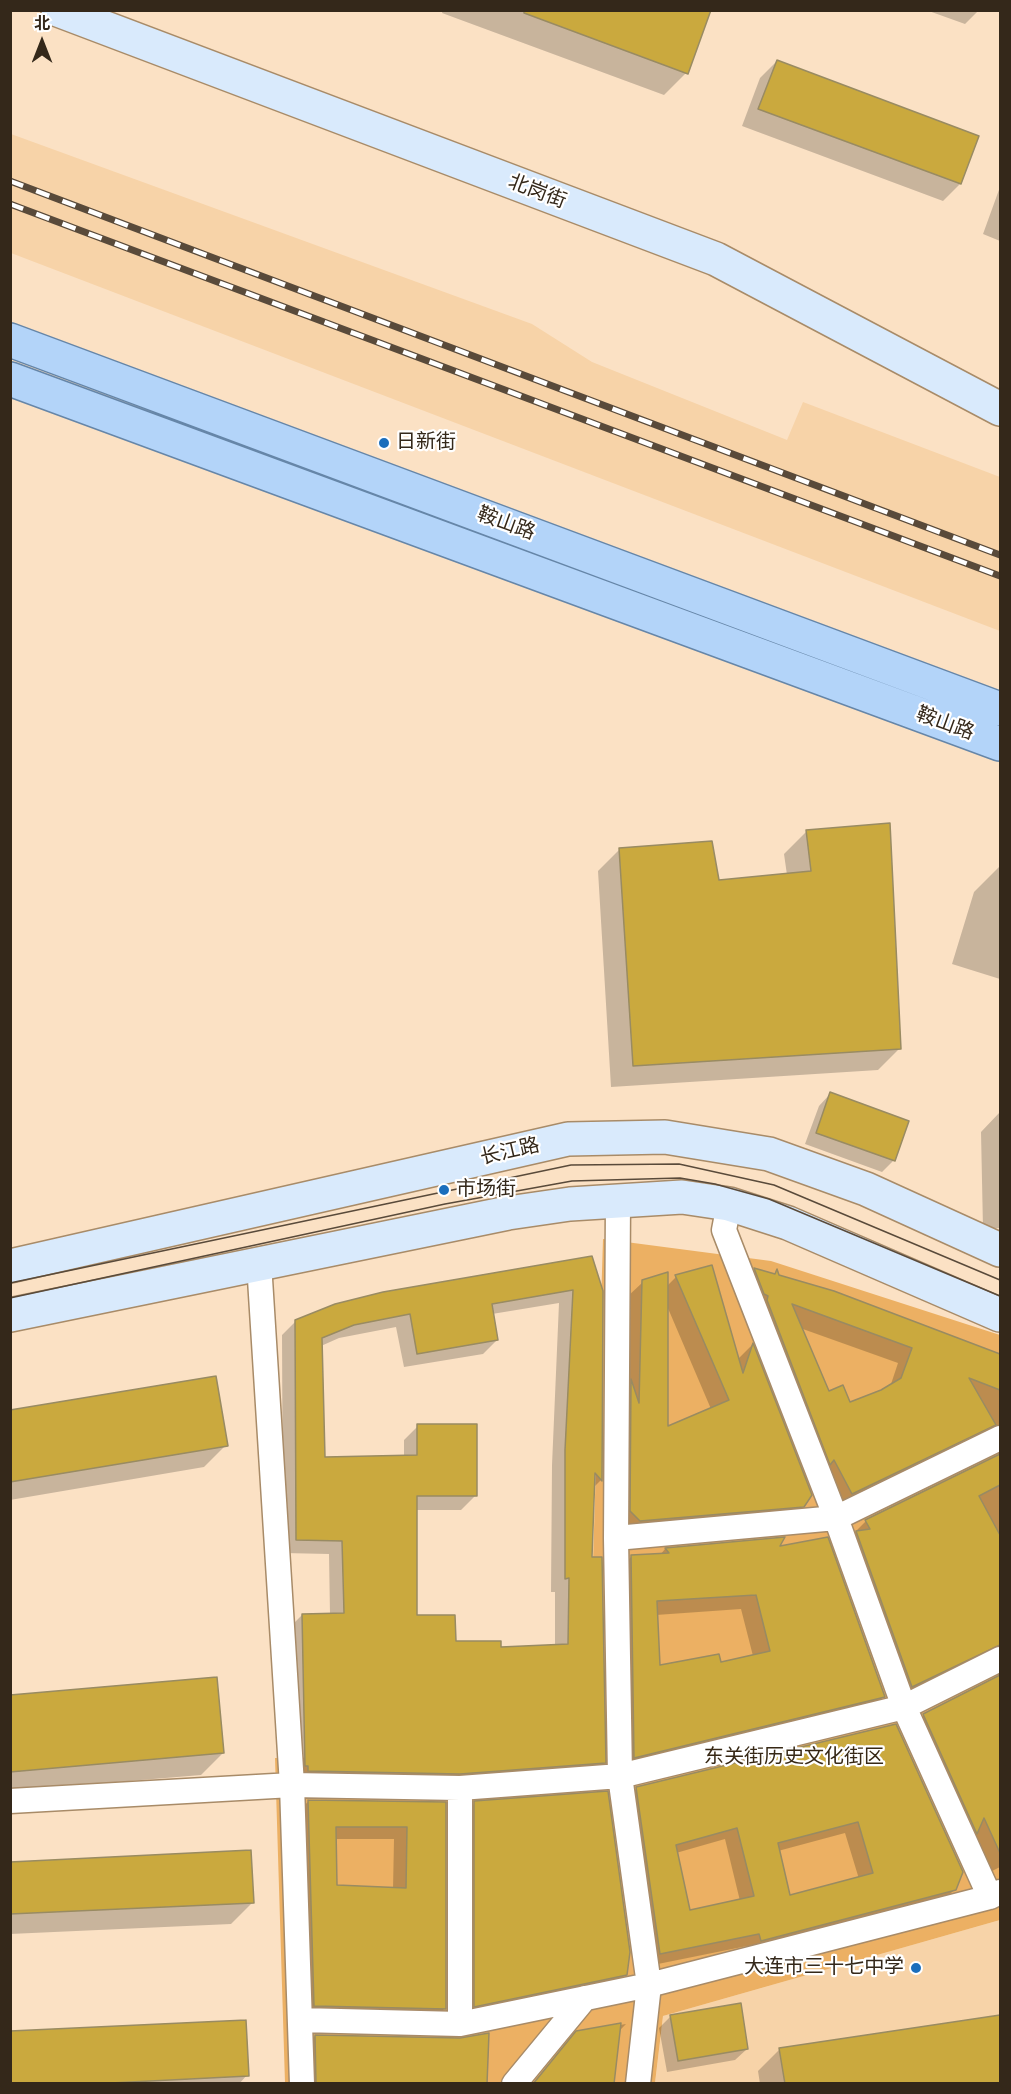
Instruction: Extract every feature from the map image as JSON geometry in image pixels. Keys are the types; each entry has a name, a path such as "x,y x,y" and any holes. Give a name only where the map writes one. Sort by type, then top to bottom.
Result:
{"main road":[{"name":"北岗街","path":"58,10 716,259 1000,409"},
{"name":"鞍山路","path":"10,340 1000,709"},
{"name":"鞍山路","path":"10,379 1000,744"},
{"name":"长江路","path":"10,1266 568,1139 654,1137 769,1154 867,1189 1000,1250"},
{"path":"10,1315 508,1213 618,1200 681,1197 729,1204 788,1223 1000,1315"}],"street":[{"path":"618,1200 616,1538 620,1776 649,1985 638,2084"},
{"path":"300,2020 460,2024 649,1985 995,1894 904,1707 836,1518 724,1230 729,1204"},
{"path":"259,1263 292,1785 302,2084"},
{"path":"616,1538 836,1518 1000,1438"},
{"path":"10,1801 292,1785 460,1788 620,1776 904,1707 1000,1659"},
{"path":"460,1788 460,2024"},
{"path":"514,2084 585,1998"}],"shaded area":[{"path":"11,134 532,324 592,362 787,440 803,402 1000,477 1000,631 11,253"},
{"name":"大连市三十七中学","path":"1000,1920 1000,2083 655,2084 663,2016"}],"green space":[{"name":"东关街历史文化街区","path":"603,1239 771,1261 1000,1335 1000,1920 663,2016 655,2083 285,2083 275,1758 587,1755"}],"building":[{"path":"524,10 711,10 688,74 524,13"},
{"path":"777,60 979,136 961,184 758,109"},
{"path":"890,823 901,1049 633,1066 619,848 712,841 719,880 811,871 806,830"},
{"path":"830,1092 909,1121 895,1161 816,1133"},
{"path":"592,1256 603,1291 602,1481 595,1473 592,1557 602,1557 606,1763 460,1774 308,1771 308,1766 305,1766 302,1614 344,1613 342,1541 296,1540 295,1320 335,1304 383,1292","holes":["573,1290 565,1450 565,1579 569,1578 568,1644 501,1647 501,1641 456,1641 455,1615 417,1615 417,1496 477,1496 477,1424 417,1424 417,1455 325,1457 322,1338 354,1325 410,1314 417,1354 498,1340 492,1304"]},
{"path":"712,1265 743,1373 753,1343 812,1495 804,1507 640,1521 630,1511 631,1379 639,1403 642,1280 668,1272 668,1426 729,1400 675,1275"},
{"path":"754,1268 775,1274 777,1269 779,1275 834,1291 1000,1354 1000,1390 969,1378 996,1425 852,1494 834,1460 830,1465 767,1300 768,1296 764,1294","holes":["792,1304 912,1348 901,1378 881,1390 850,1402 843,1385 829,1391"]},
{"path":"216,1376 228,1446 10,1482 10,1410"},
{"path":"1000,1454 1000,1485 979,1496 1000,1535 1000,1645 912,1687 856,1531 870,1529 865,1520"},
{"path":"785,1537 780,1546 828,1537 885,1697 634,1758 631,1555 669,1553 665,1548","holes":["756,1595 770,1651 721,1662 719,1654 660,1665 657,1601"]},
{"path":"1000,1675 1000,1853 984,1818 977,1834 923,1714"},
{"path":"217,1677 224,1753 10,1772 10,1695"},
{"path":"896,1724 963,1872 956,1890 761,1941 759,1934 660,1954 636,1787","holes":["858,1822 873,1873 790,1895 778,1843","737,1828 754,1896 690,1910 676,1845"]},
{"path":"608,1791 630,1952 627,1975 474,2007 474,1801"},
{"path":"308,1800 446,1802 446,2009 314,2006","holes":["336,1827 407,1827 406,1888 337,1885"]},
{"path":"251,1850 254,1903 10,1914 10,1862"},
{"path":"741,2003 748,2049 678,2061 670,2015"},
{"path":"1000,2015 1000,2084 785,2084 779,2048"},
{"path":"246,2020 249,2076 91,2084 10,2084 10,2031"},
{"path":"621,2023 614,2084 533,2084 576,2031"},
{"path":"489,2033 487,2084 316,2084 315,2035 460,2038"}],"tram line":[{"path":"10,1283 571,1165 679,1164 774,1185 1000,1280"},
{"path":"10,1298 445,1204 572,1181 680,1178 715,1184 769,1199 1000,1296"}],"railway":[{"path":"10,181 1000,555"},
{"path":"10,204 1000,576"}],"place":[{"name":"日新街","path":"384,443"},
{"name":"市场街","path":"444,1190"},
{"name":"大连市三十七中学","path":"916,1968"}]}
